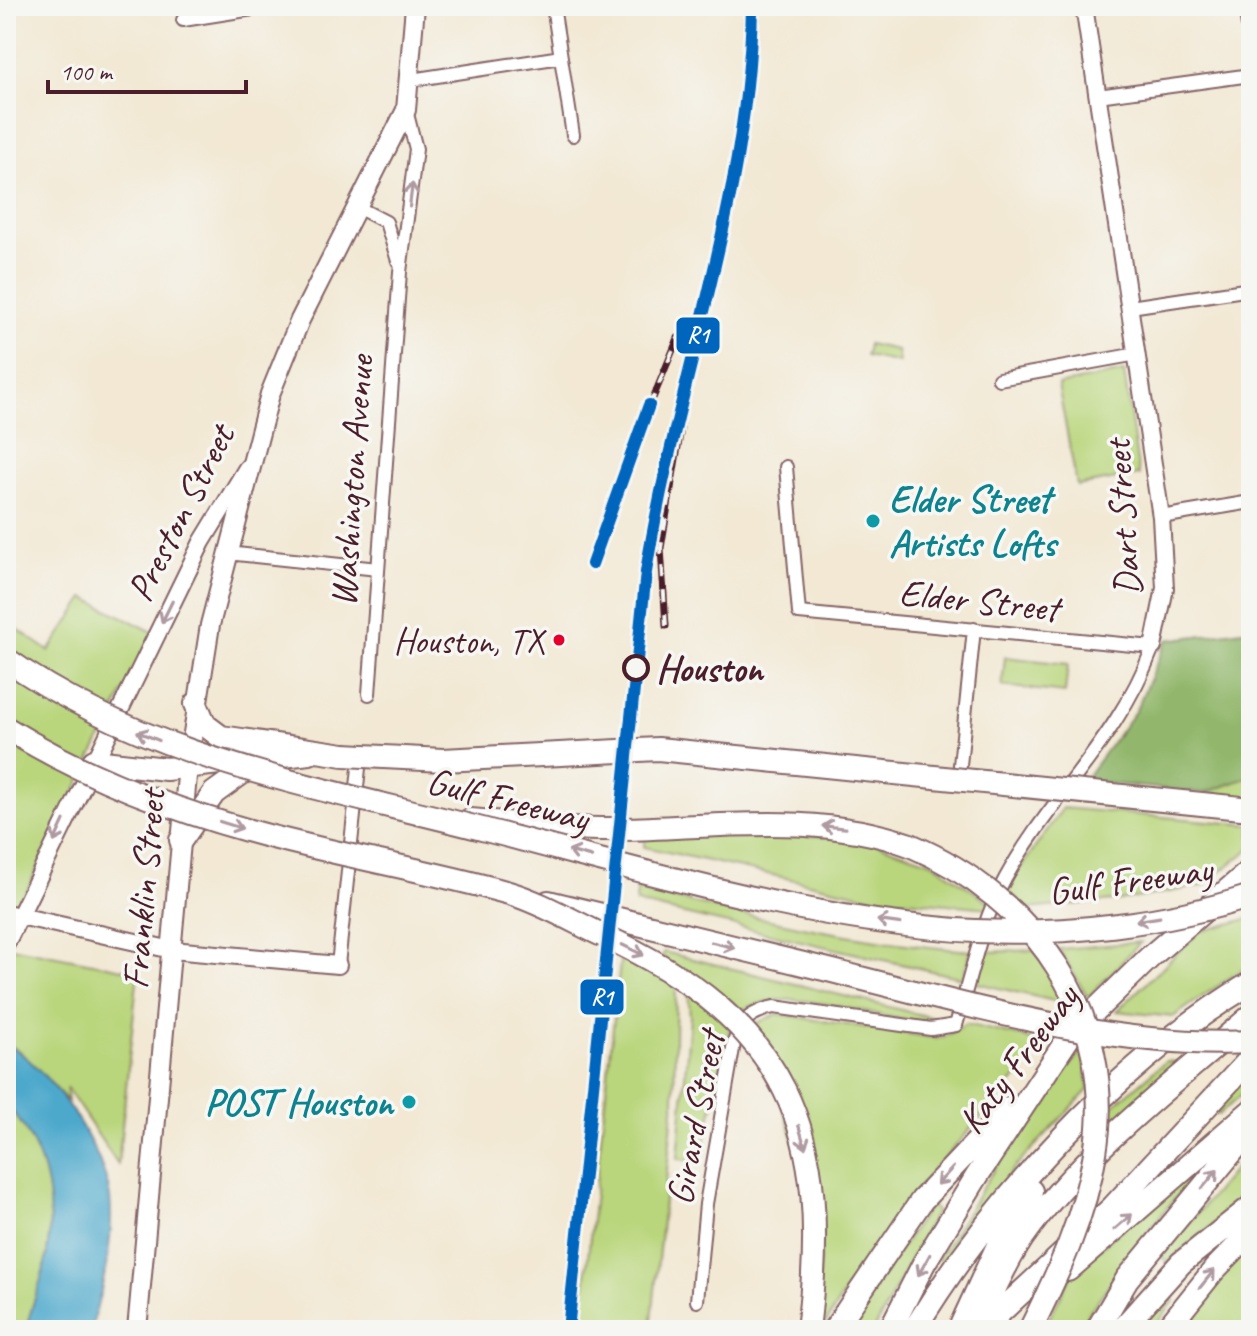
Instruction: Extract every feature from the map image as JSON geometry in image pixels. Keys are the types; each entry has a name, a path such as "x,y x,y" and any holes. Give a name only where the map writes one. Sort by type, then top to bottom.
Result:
{"highway":[{"name":"Gulf Freeway","path":"6,659 87,708 201,756 756,897 915,925 1022,931 1097,926 1183,913 1251,896"},
{"path":"196,704 205,725 221,737 351,762 456,760 658,749 1251,809"},
{"path":"6,728 106,781 193,813 291,842 1001,1012 1151,1038 1251,1042"},
{"path":"94,761 166,769 310,753"},
{"path":"181,840 196,814 237,774 285,754"},
{"path":"438,817 563,828 752,823 850,829 886,836 937,856 1002,900 1039,939 1071,992 1087,1033 1097,1101 1096,1150 1086,1192 1070,1243 1030,1330"},
{"name":"Katy Freeway","path":"890,1330 924,1263 1038,1080 1071,1034 1150,957 1251,870"},
{"path":"512,894 681,976 727,1011 769,1063 797,1120 810,1174 814,1243 808,1330"},
{"path":"914,1330 957,1264 1004,1204 1077,1125 1164,1043 1251,983"},
{"path":"959,1330 988,1283 1074,1176 1251,1016"},
{"path":"979,1330 1113,1207 1251,1058"},
{"path":"834,1330 922,1200 1038,1080"},
{"path":"999,1330 1251,1111"},
{"path":"979,1330 988,1283 1021,1206 1077,1125"},
{"path":"1097,1330 1127,1279 1251,1129"},
{"path":"1121,1330 1181,1263 1251,1207"},
{"path":"1166,1330 1214,1270 1251,1232"}],"main road":[{"name":"Washington Avenue","path":"406,110 415,6"},
{"name":"Preston Street","path":"253,460 270,394 300,320 406,110"},
{"name":"Franklin Street","path":"137,1330 196,704 227,553 253,460"}],"street":[{"path":"183,20 272,6"},
{"path":"553,6 573,135"},
{"name":"Dart Street","path":"956,1025 992,905 1006,877 1111,733 1135,693 1153,647 1165,588 1161,517 1084,6"},
{"path":"1245,6 1251,47"},
{"path":"411,80 561,57"},
{"path":"1098,96 1251,75"},
{"name":"Washington Avenue","path":"369,694 400,272 416,149 406,110"},
{"name":"Washington Avenue","path":"357,207 386,222 400,272"},
{"path":"1130,307 1251,289"},
{"path":"999,379 1137,354"},
{"name":"Preston Street","path":"6,944 13,915 94,761 202,542 253,460"},
{"name":"Elder Street","path":"786,467 799,613 1153,647"},
{"path":"1161,517 1251,502"},
{"path":"227,553 378,569"},
{"path":"960,765 974,629"},
{"path":"13,915 172,950 338,965 351,762"},
{"name":"Girard Street","path":"697,1301 706,1204 734,1043 747,1018 752,1013 774,1007 931,1029 956,1025"}],"green space":[{"path":"868,344 897,350 899,363 866,356"},
{"path":"1124,372 1139,475 1077,486 1058,385"},
{"path":"85,598 153,632 18,908 6,903 6,621 49,651"},
{"path":"1251,629 1251,776 1205,793 1084,781 1136,710 1167,640"},
{"path":"1005,657 1068,664 1065,693 1002,686"},
{"path":"1251,776 1251,800 1205,793"},
{"path":"1063,808 1251,825 1251,848 1202,886 1125,900 1027,909 1006,889"},
{"path":"734,831 863,839 932,862 999,909 873,897 644,847 645,836"},
{"path":"637,890 844,935 971,951 962,978 636,903"},
{"path":"1251,918 1251,963 1173,1017 1117,1011 1199,932"},
{"path":"1141,942 1088,997 1059,949"},
{"path":"6,946 138,972 118,1165 66,1087 68,1101 18,1050 6,1044"},
{"path":"1038,950 1067,1004 977,983 986,952"},
{"path":"664,952 942,1020 892,1018 839,1006 787,1000 762,1003 739,1012 662,957"},
{"path":"621,954 676,983 674,1101 651,1330 580,1330"},
{"path":"688,990 730,1026 701,1162 678,1159 690,1017"},
{"path":"777,1014 943,1038 966,1024 1047,1043 918,1188 849,1284 822,1330 814,1330 822,1231 763,1042 753,1025"},
{"path":"1083,1050 1089,1089 1015,1167 945,1262 938,1259 1017,1133"},
{"path":"1166,1061 1186,1063 1108,1134 1109,1109"},
{"path":"1251,1067 1251,1087 1218,1115 1214,1111"},
{"path":"6,1104 30,1137 38,1155 50,1212 47,1253 26,1330 6,1330"},
{"path":"1218,1145 1151,1227 1076,1330 1043,1330 1073,1272"},
{"path":"1251,1149 1251,1193 1168,1262 1161,1257"},
{"path":"930,1205 936,1211 874,1330 846,1330"},
{"path":"1251,1240 1251,1330 1179,1330"},
{"path":"1168,1294 1174,1301 1152,1330 1134,1330"}],"water":[{"path":"6,1044 40,1070 56,1089 86,1133 106,1178 111,1230 91,1330 26,1330 45,1263 50,1212 38,1155 30,1137 6,1104"}],"railway":[{"path":"592,564 629,456 678,338"},
{"path":"666,626 661,548 693,357"}],"transit line":[{"name":"R1","path":"568,1330 646,572 659,501 725,220 748,78 752,6"},
{"name":"R1","path":"592,564 649,405"}],"place":[{"name":"Elder Street Artists Lofts","path":"873,521"},
{"name":"Houston, TX","path":"559,640"},
{"name":"Houston","path":"636,668"},
{"name":"POST Houston","path":"409,1102"}]}
